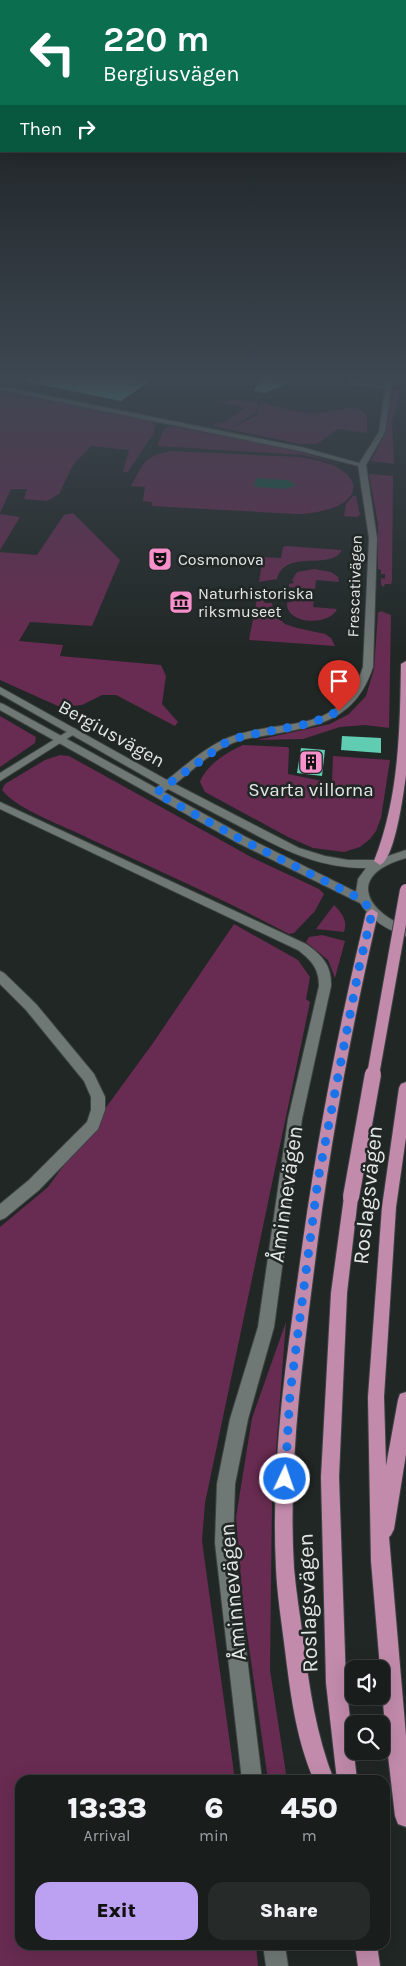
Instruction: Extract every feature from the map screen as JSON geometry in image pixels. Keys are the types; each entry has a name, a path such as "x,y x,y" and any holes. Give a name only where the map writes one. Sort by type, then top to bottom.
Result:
{"main road":[{"path":"378,863 390,834 398,793 406,664"},
{"name":"Roslagsvägen","path":"346,1775 336,1683 330,1477 339,1293 351,1197 406,890"},
{"path":"322,1775 313,1754 298,1674 285,1568 286,1469 290,1394 318,1180 359,968 368,907"},
{"name":"Roslagsvägen","path":"406,1088 389,1207 376,1397 380,1561 396,1738 406,1816"},
{"path":"380,1561 406,1400"},
{"path":"367,1950 369,1966"}],"street":[{"name":"Frescativägen","path":"156,793 228,741 327,718 351,702 359,693 368,667 373,538 362,468"},
{"name":"Bergiusvägen","path":"0,690 168,785 295,851 324,860 348,864 378,863 406,854"},
{"name":"Bergiusvägen","path":"0,706 240,839 368,907 388,925 406,932"},
{"path":"0,778 73,731"},
{"name":"Åminnevägen","path":"0,805 302,947 315,956 323,966 326,975 295,1119 266,1327 239,1419 226,1484 224,1543 251,1775"},
{"path":"368,907 361,890 363,880 367,872 378,863"},
{"path":"0,976 30,1007 89,1078 98,1097 98,1110 93,1125 34,1185 0,1213"},
{"path":"275,1950 277,1966"}],"shaded area":[{"path":"0,468 72,468 59,494 47,501 24,499 27,489 11,489 0,513"},
{"path":"124,468 131,468 128,472 123,472"},
{"path":"142,468 337,468 350,478 353,484 352,492 348,499 341,504 322,511 304,514 152,506 152,502 143,501 145,487 131,486"},
{"path":"369,474 393,476 392,581 391,584 385,584 384,587 381,585 381,578 385,579 385,574 381,574 381,570 378,569 378,524"},
{"path":"256,478 288,480 297,485 286,489 254,487"},
{"path":"353,496 356,496 360,515 356,517 344,516 346,504"},
{"path":"73,513 120,560 92,626 30,622 19,641 63,645 60,656 161,665 166,676 162,704 178,722 175,726 116,695 102,695 82,705 60,707 0,680 0,552 37,555 64,515"},
{"path":"0,514 20,517 0,550"},
{"path":"283,547 341,550 341,552 335,557 326,560 297,562 288,565 281,570 277,579 259,582 263,557 281,558"},
{"path":"314,569 331,572 338,577 339,582 316,580 315,589 289,587 289,584 294,583 292,580 297,572"},
{"path":"288,597 314,599 313,607 337,609 333,615 326,618 309,621 293,616 287,603 292,601"},
{"path":"257,598 261,598 265,603 272,603 274,615 285,624 325,634 331,638 335,646 249,640"},
{"path":"381,611 391,615 389,728 365,725 340,727 303,739 257,740 330,724 349,714 366,696 374,669 378,613"},
{"path":"0,716 36,737 35,743 0,767"},
{"path":"243,745 287,747 289,748 288,774 332,783 333,756 390,760 381,818 376,831 360,847 344,852 313,848 288,837 205,792 200,782 207,770 224,755"},
{"path":"60,755 69,756 253,858 319,889 324,894 315,911 294,933 289,934 214,896 30,811 18,804 2,790 5,784 45,760"},
{"path":"334,905 343,917 345,924 344,932 316,929"},
{"path":"234,924 298,960 310,977 306,999 310,1002 205,1503 202,1541 234,1775 15,1775 15,1950 256,1950 258,1966 0,1966 0,1227 48,1187 153,1043"},
{"path":"322,935 345,941 335,978 328,960 306,942 309,937"},
{"path":"286,1322 272,1501 270,1670 286,1775 267,1775 243,1605 236,1517 252,1418"}],"building":[{"name":"Svarta villorna","path":"342,736 381,738 381,753 341,750"},
{"name":"Svarta villorna","path":"301,748 325,750 322,776 297,773"}],"place":[{"name":"Cosmonova","path":"160,559"},
{"name":"Naturhistoriska riksmuseet","path":"181,602"},
{"name":"Svarta villorna","path":"311,762"}],"route":[{"path":"285,1479 290,1394 318,1180 359,968 372,913 363,900 240,839 156,793 228,741 244,736 312,723 327,718 339,711"}]}
